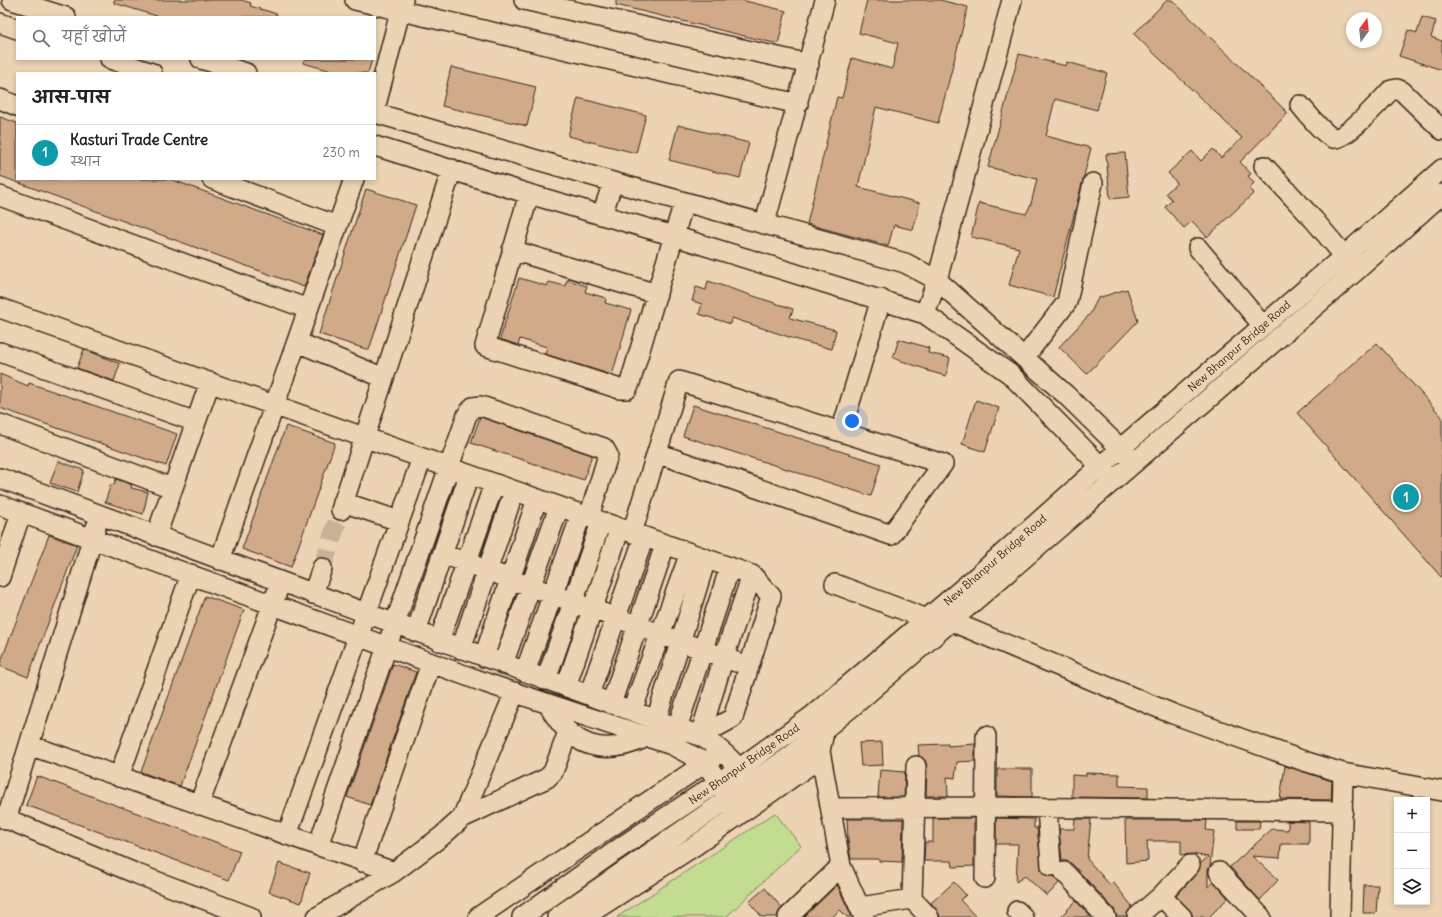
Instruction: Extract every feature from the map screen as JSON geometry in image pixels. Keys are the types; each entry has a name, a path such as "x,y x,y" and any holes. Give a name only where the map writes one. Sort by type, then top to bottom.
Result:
{"street":[{"path":"12,0 63,16"},
{"path":"355,0 402,5 798,104"},
{"path":"524,0 809,64"},
{"path":"925,314 937,280 1012,0"},
{"path":"765,223 809,64 820,1"},
{"path":"376,105 402,5"},
{"path":"0,23 16,29"},
{"path":"113,60 149,72"},
{"path":"204,60 243,72"},
{"path":"1300,105 1327,134 1334,138 1340,138 1354,127 1391,90 1397,89 1402,91 1442,130"},
{"path":"0,99 16,106"},
{"path":"376,113 613,182 905,263 937,280 1066,395 1134,462"},
{"path":"376,146 529,194 881,298 925,314 1010,374 1108,473"},
{"path":"1264,166 1314,220 1357,270"},
{"path":"399,521 342,506 452,169"},
{"name":"New Bhanpur Bridge Road","path":"522,917 624,845 718,782 746,776 792,755 853,706 954,618 1108,473 1121,448 1344,256 1442,169"},
{"path":"215,180 337,226"},
{"path":"220,560 354,180"},
{"path":"602,215 613,182"},
{"path":"1024,358 1067,302 1093,183"},
{"path":"529,194 485,346 613,387 627,389 630,384 684,202"},
{"name":"New Bhanpur Bridge Road","path":"557,917 731,796 746,776 812,716 927,619 1108,473 1134,462 1357,270 1442,194"},
{"path":"0,196 308,309"},
{"path":"1198,248 1263,326"},
{"path":"512,250 656,294"},
{"path":"841,432 881,298"},
{"path":"0,308 752,575 771,596 733,718 700,736"},
{"path":"297,342 384,378"},
{"path":"0,352 196,422"},
{"path":"589,696 616,618 632,533 679,381 943,464 891,535 657,454"},
{"path":"156,536 210,382"},
{"path":"318,846 467,415 473,407 481,406 604,448 608,456 590,518 573,602 546,680"},
{"path":"0,424 172,488"},
{"path":"287,835 422,458"},
{"path":"416,632 469,475"},
{"path":"0,478 700,736 721,751 746,776 762,798"},
{"path":"439,640 494,484"},
{"path":"461,649 514,491"},
{"path":"484,657 537,499"},
{"path":"0,505 431,663 672,745 706,763 718,782 743,812"},
{"path":"503,664 559,507"},
{"path":"0,577 21,513"},
{"path":"100,515 29,746 3,818 137,874 251,917"},
{"path":"525,672 553,595 590,518"},
{"path":"566,687 593,609 632,533"},
{"path":"611,704 666,545"},
{"path":"442,554 749,666"},
{"path":"632,711 660,634 698,556"},
{"path":"656,720 680,642 698,556"},
{"path":"677,728 730,567"},
{"path":"313,594 322,568"},
{"path":"119,777 191,574"},
{"path":"700,736 724,657 752,575"},
{"path":"199,805 281,582"},
{"path":"835,584 927,619"},
{"path":"954,618 960,625 1173,714 1343,773 1442,791"},
{"path":"362,862 431,663"},
{"path":"462,818 515,692"},
{"path":"548,704 558,722 568,732 590,745 610,748 629,745 647,737"},
{"path":"584,917 696,845 814,762 820,752 825,728"},
{"path":"317,917 394,872 442,836 462,818 548,778 553,772 568,732"},
{"path":"985,878 986,736"},
{"path":"29,746 394,872"},
{"path":"478,917 706,763 721,751"},
{"path":"820,752 841,866 862,912 912,899"},
{"path":"916,766 912,899 929,917"},
{"path":"1340,917 1343,773"},
{"path":"831,808 986,806 1343,811"},
{"path":"1047,808 1058,869 1106,917"},
{"path":"1137,917 1161,896 1190,865"},
{"path":"788,917 841,866"},
{"path":"1219,872 1262,917"},
{"path":"1161,896 1182,917"}],"green space":[{"path":"775,813 801,846 726,917 617,917"}],"building":[{"path":"114,0 241,0 251,3 250,6 277,14 277,16 157,16 114,3"},
{"path":"616,0 741,0 786,11 778,44 616,5"},
{"path":"867,0 940,0 968,7 938,123 876,107 858,187 920,203 913,230 894,225 888,246 807,224 837,97 842,98 852,58 892,69 898,43 859,33"},
{"path":"1167,0 1172,0 1288,113 1240,162 1251,174 1248,176 1254,183 1249,188 1254,193 1207,237 1192,221 1184,228 1165,207 1172,200 1166,193 1177,183 1168,173 1192,151 1201,161 1213,149 1221,158 1242,138 1134,34"},
{"path":"1422,17 1436,21 1431,37 1442,41 1442,70 1399,56 1408,30 1417,33"},
{"path":"1019,54 1066,66 1067,62 1107,73 1097,110 1055,99 1046,136 1091,148 1053,297 1009,285 1019,248 971,237 979,203 1026,214 1031,204 1037,179 988,167"},
{"path":"304,60 372,60 368,72 335,72 303,63"},
{"path":"451,67 536,87 527,126 442,106"},
{"path":"578,98 646,115 636,153 568,136"},
{"path":"0,117 16,123 16,180 173,180 323,235 304,287 0,176"},
{"path":"678,125 749,143 740,178 669,160"},
{"path":"1125,153 1129,197 1110,199 1106,154"},
{"path":"366,189 416,205 369,350 319,334"},
{"path":"519,278 547,286 549,282 565,286 567,280 587,286 585,292 606,298 605,303 631,310 612,375 545,354 547,347 520,339 518,345 500,339"},
{"path":"708,281 793,309 790,318 836,330 832,349 801,341 732,318 731,324 699,314 702,304 692,301 696,287 706,290"},
{"path":"1127,289 1138,321 1087,374 1059,347 1090,314 1098,298"},
{"path":"899,339 929,348 928,353 950,358 946,376 893,358"},
{"path":"1377,343 1442,417 1442,578 1297,413"},
{"path":"84,349 120,364 114,381 77,368"},
{"path":"0,374 28,386 29,383 177,434 166,466 0,408"},
{"path":"976,400 999,408 985,452 962,444"},
{"path":"693,405 881,464 871,496 683,436"},
{"path":"480,417 592,455 584,480 471,443"},
{"path":"286,426 335,443 291,567 242,549"},
{"path":"58,461 84,470 77,492 50,483"},
{"path":"116,479 132,485 131,488 148,492 143,514 105,502 111,484 114,485"},
{"path":"49,535 77,545 28,677 0,666 0,664"},
{"path":"205,596 244,610 180,786 141,772"},
{"path":"393,664 416,672 370,805 347,797"},
{"path":"882,742 883,765 861,766 859,743"},
{"path":"948,744 948,746 975,744 975,761 957,762 955,778 947,777 948,796 926,796 927,766 925,760 919,756 918,745"},
{"path":"1285,766 1332,781 1331,800 1280,799"},
{"path":"997,769 1032,769 1032,797 997,796"},
{"path":"880,770 905,772 904,797 878,797"},
{"path":"1086,773 1119,774 1119,786 1148,787 1148,798 1072,797 1072,775 1086,776"},
{"path":"37,776 240,851 229,880 26,805"},
{"path":"933,818 974,818 974,866 953,867 952,861 924,861 925,842 933,842"},
{"path":"996,818 1034,819 1034,828 1037,828 1042,872 1047,876 1054,876 1059,883 1047,896 1025,876 1016,882 1018,844 996,844"},
{"path":"847,819 903,819 902,862 879,861 879,859 851,859"},
{"path":"1075,819 1091,819 1087,859 1110,885 1113,882 1132,906 1126,917 1117,917 1114,909 1072,864 1067,861 1062,861 1059,829 1074,829"},
{"path":"1125,820 1207,820 1206,830 1214,831 1210,866 1208,869 1208,887 1214,882 1228,898 1209,917 1193,917 1190,910 1176,896 1198,872 1201,863 1208,857 1192,854 1181,855 1181,841 1147,841 1148,861 1126,863"},
{"path":"1237,821 1260,821 1259,829 1237,829"},
{"path":"1288,821 1309,822 1309,844 1281,844 1280,858 1252,856 1278,880 1260,900 1230,867 1272,829 1288,830"},
{"path":"279,863 310,873 301,903 269,892"},
{"path":"954,882 966,895 960,900 976,917 940,917 937,910 931,903"},
{"path":"837,885 852,917 847,917 840,910 832,917 804,917"},
{"path":"1364,885 1378,885 1376,913 1363,913"},
{"path":"765,888 782,908 777,917 762,917 749,902"},
{"path":"1076,901 1091,917 1060,917"}],"tunnel":[{"path":"322,568 341,510"}],"place":[{"name":"Kasturi Trade Centre","path":"1406,497"}]}
